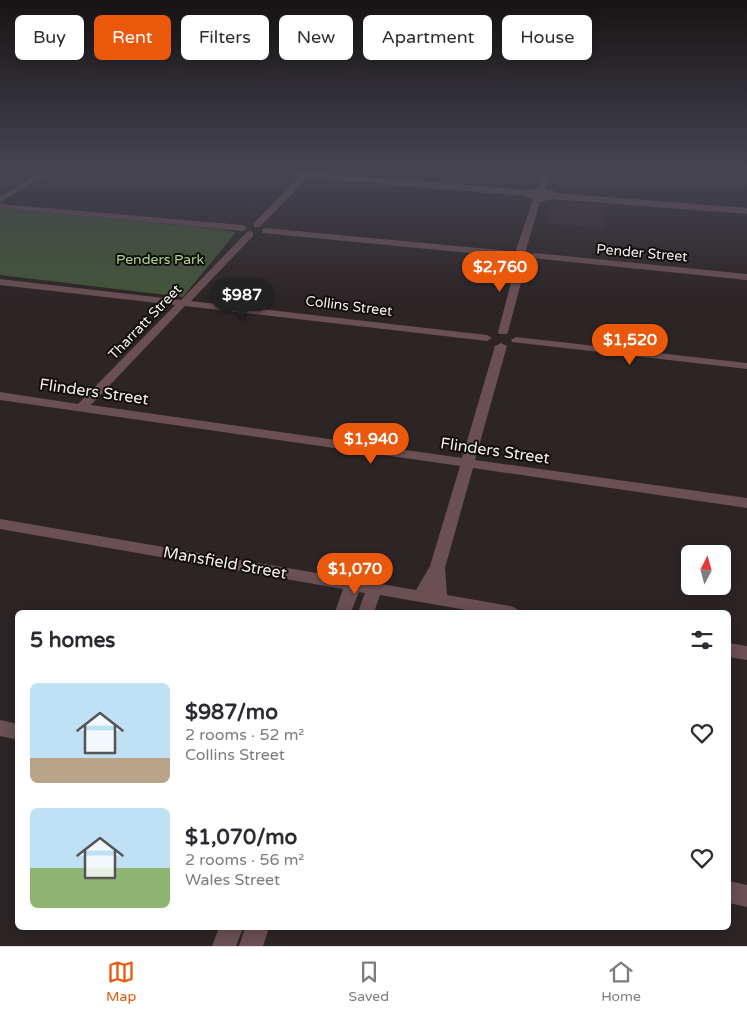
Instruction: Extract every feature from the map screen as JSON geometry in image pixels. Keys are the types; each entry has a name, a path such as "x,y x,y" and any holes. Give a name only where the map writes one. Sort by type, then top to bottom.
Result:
{"street":[{"path":"90,214 246,231 261,228 511,254 513,257 522,255"},
{"path":"261,228 273,214"},
{"path":"437,600 439,592 438,568 502,339 531,214"},
{"name":"Tharratt Street","path":"81,408 184,302 246,231"},
{"name":"Pender Street","path":"522,255 529,260 535,256 747,277"},
{"name":"Collins Street","path":"0,282 487,338 489,342 502,339"},
{"path":"502,339 510,345 516,340 747,366"},
{"name":"Flinders Street","path":"0,396 468,465 747,503"},
{"name":"Mansfield Street","path":"0,524 498,610"},
{"path":"420,597 432,573 438,568"},
{"path":"344,610 353,585"},
{"path":"367,610 374,588"},
{"path":"731,650 747,653"},
{"path":"0,728 15,731"},
{"path":"731,892 747,896"},
{"path":"224,946 230,930"},
{"path":"250,946 256,930"}],"shaded area":[{"path":"548,214 604,214 603,228 546,223"}],"green space":[{"name":"Penders Park","path":"0,214 64,214 236,232 183,297 0,275"}]}
